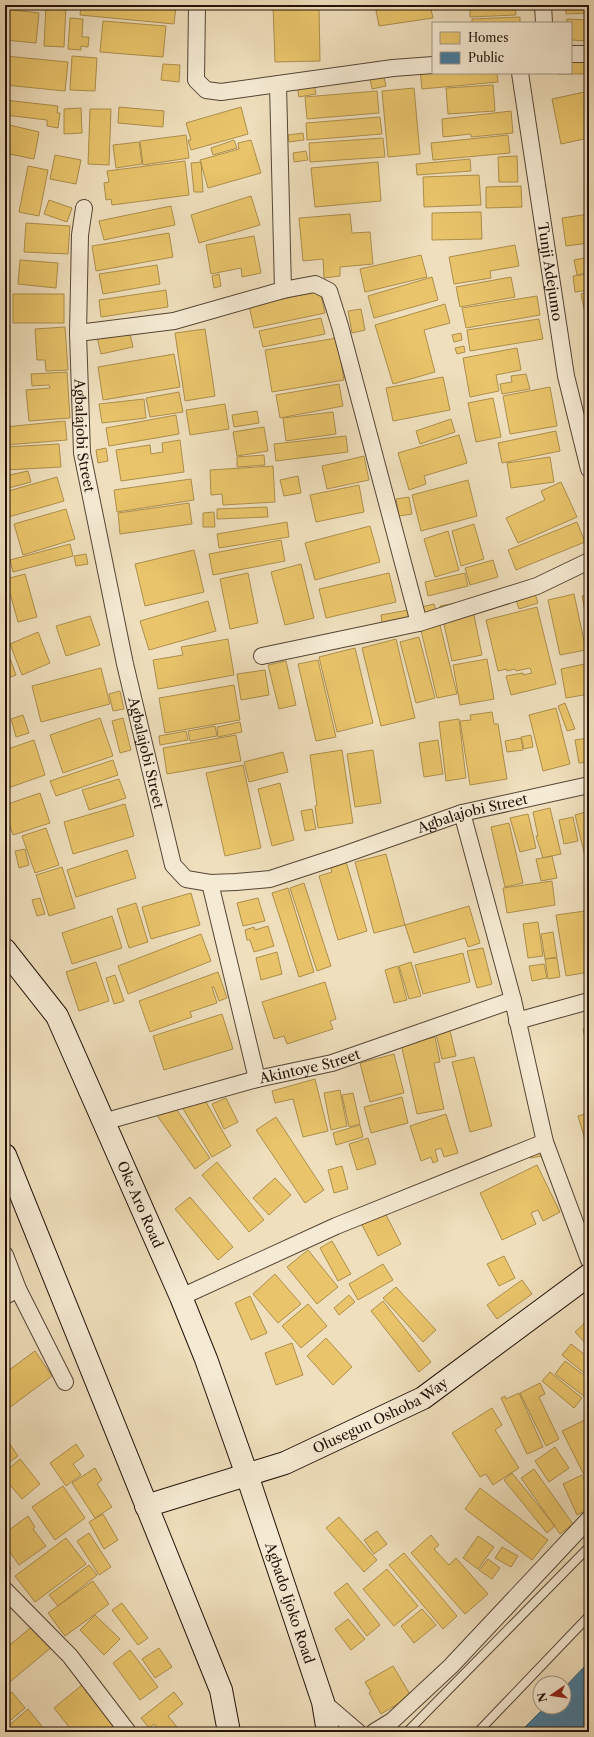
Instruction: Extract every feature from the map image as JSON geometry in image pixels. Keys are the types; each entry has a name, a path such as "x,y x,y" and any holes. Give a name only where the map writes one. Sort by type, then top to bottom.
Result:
{"main road":[{"name":"Oke Aro Road","path":"5,950 57,1016 181,1297 206,1359 247,1475"},
{"path":"5,1155 221,1690 229,1732"},
{"name":"Olusegun Oshoba Way","path":"146,1506 285,1463 423,1398 589,1276"},
{"name":"Agbado Ijoko Road","path":"247,1475 323,1702 328,1732"}],"street":[{"path":"197,5 196,80 206,90 222,92 393,68 432,65"},
{"path":"543,5 544,22"},
{"path":"572,54 589,54"},
{"name":"Tunji Adejumo","path":"520,74 566,376 589,469"},
{"path":"278,84 284,290"},
{"name":"Agbalajobi Street","path":"84,208 80,235 78,333 82,453 125,664 174,865 186,879 210,883 270,878 340,856 462,813 589,785"},
{"path":"78,333 174,321 284,290 315,284 329,291 419,623"},
{"path":"262,656 419,623 536,586 589,562"},
{"path":"462,813 513,1000 545,1142 589,1260"},
{"path":"210,883 257,1079"},
{"name":"Akintoye Street","path":"103,1122 257,1079 332,1063 513,1000"},
{"path":"517,1021 589,1001"},
{"path":"181,1297 336,1226 545,1142"},
{"path":"5,1255 12,1292 65,1382"},
{"path":"374,1732 392,1721 452,1666 589,1519"},
{"path":"5,1590 70,1656 128,1732"},
{"path":"323,1702 358,1732"}],"lane":[{"path":"407,1732 589,1547"},
{"path":"478,1732 589,1616"}],"building: Homes":[{"path":"46,5 66,5 64,47 44,46"},
{"path":"81,5 176,6 174,24 80,15"},
{"path":"273,5 319,5 320,61 275,62"},
{"path":"375,5 430,5 433,18 379,26"},
{"path":"470,5 515,5 516,15 470,17"},
{"path":"566,5 589,5 589,13 566,14"},
{"path":"5,9 39,13 36,43 5,40"},
{"path":"520,17 520,22 472,22 472,19"},
{"path":"70,18 83,19 82,37 89,37 88,47 81,46 81,50 68,49"},
{"path":"567,19 589,20 589,41 572,40 572,22 567,22"},
{"path":"103,21 166,26 163,57 100,52"},
{"path":"5,56 68,62 65,91 5,85"},
{"path":"72,56 97,58 95,91 70,90"},
{"path":"572,59 589,59 589,74 572,74"},
{"path":"163,64 180,65 179,82 161,80"},
{"path":"420,70 432,74 497,74 498,82 422,89"},
{"path":"384,77 386,86 372,89 370,79"},
{"path":"314,83 316,94 299,97 297,87"},
{"path":"493,85 495,111 448,114 446,88"},
{"path":"414,88 420,154 388,157 382,91"},
{"path":"377,91 379,113 307,119 305,97"},
{"path":"589,91 589,138 561,144 552,99"},
{"path":"5,100 58,106 57,113 60,113 58,128 47,126 47,120 5,115"},
{"path":"119,107 164,111 163,127 118,123"},
{"path":"241,107 248,134 191,150 188,140 191,140 186,123"},
{"path":"81,108 82,133 64,134 64,109"},
{"path":"90,109 111,109 109,165 88,164"},
{"path":"511,111 513,133 471,137 471,134 443,137 442,119"},
{"path":"380,117 382,134 307,140 306,123"},
{"path":"5,124 39,132 34,159 5,153"},
{"path":"303,133 304,140 289,142 288,135"},
{"path":"186,135 189,158 143,165 140,141"},
{"path":"508,135 510,153 433,160 431,143"},
{"path":"383,138 385,157 310,162 309,143"},
{"path":"234,140 237,148 213,155 211,148"},
{"path":"251,140 261,173 208,188 200,160 239,149 238,143"},
{"path":"139,142 142,164 116,168 113,145"},
{"path":"306,151 308,160 294,162 293,153"},
{"path":"55,155 81,160 76,184 50,179"},
{"path":"517,156 518,182 499,182 498,157"},
{"path":"470,159 471,171 417,175 416,164"},
{"path":"185,161 189,195 112,205 111,199 106,200 104,183 109,182 107,171"},
{"path":"201,162 203,192 194,192 191,163"},
{"path":"378,162 381,201 315,207 311,168"},
{"path":"28,166 48,170 39,216 19,212"},
{"path":"479,175 481,205 424,207 423,177"},
{"path":"521,186 522,207 486,208 486,187"},
{"path":"251,196 260,225 199,243 191,215"},
{"path":"49,200 72,208 67,222 44,214"},
{"path":"171,206 175,225 104,240 99,221"},
{"path":"481,212 482,239 432,240 432,213"},
{"path":"350,214 352,233 370,232 373,264 340,267 340,276 324,278 323,259 303,261 299,218"},
{"path":"589,214 589,243 566,246 562,218"},
{"path":"5,216 10,217 6,247 5,247"},
{"path":"26,223 70,226 68,254 24,252"},
{"path":"169,233 173,257 96,271 92,246"},
{"path":"254,236 261,273 242,277 241,268 211,274 206,245"},
{"path":"515,245 519,266 490,271 491,278 454,284 449,257"},
{"path":"421,255 427,277 365,292 360,269"},
{"path":"589,257 589,272 577,275 574,260"},
{"path":"20,260 58,263 56,288 18,284"},
{"path":"157,265 160,284 103,294 99,274"},
{"path":"219,274 221,286 214,288 212,276"},
{"path":"589,274 589,290 575,292 573,276"},
{"path":"432,277 438,300 374,318 368,296"},
{"path":"511,277 515,297 460,307 456,287"},
{"path":"166,290 168,307 101,317 99,300"},
{"path":"320,291 325,313 254,328 249,306"},
{"path":"589,292 589,314 585,314 581,294"},
{"path":"13,294 64,294 64,323 13,323"},
{"path":"537,296 540,315 466,328 462,308"},
{"path":"445,304 450,323 424,330 435,372 393,384 375,325"},
{"path":"361,309 365,330 352,333 348,311"},
{"path":"321,318 325,334 263,347 259,331"},
{"path":"539,319 543,339 470,351 467,330"},
{"path":"65,327 68,370 46,371 45,360 37,360 35,329"},
{"path":"205,329 215,396 185,401 175,333"},
{"path":"129,330 133,347 101,354 97,337"},
{"path":"461,333 462,340 454,342 452,335"},
{"path":"5,336 9,360 5,361"},
{"path":"337,338 344,380 272,392 265,350"},
{"path":"464,346 465,352 457,354 455,348"},
{"path":"517,348 521,370 496,375 499,391 470,397 463,358"},
{"path":"174,354 180,387 103,400 98,367"},
{"path":"67,372 70,418 29,421 26,390 50,388 49,385 32,386 31,374"},
{"path":"526,374 530,389 502,394 500,384 512,382 511,376"},
{"path":"443,377 450,410 393,421 386,388"},
{"path":"339,384 343,406 280,418 276,395"},
{"path":"550,387 557,426 510,434 503,396"},
{"path":"179,392 183,412 150,417 146,398"},
{"path":"493,398 501,437 476,442 468,403"},
{"path":"144,399 146,418 102,423 99,404"},
{"path":"225,404 229,429 190,435 186,410"},
{"path":"257,411 259,423 234,427 232,415"},
{"path":"333,412 336,434 286,441 283,418"},
{"path":"176,415 179,434 109,446 106,428"},
{"path":"451,419 455,432 420,444 416,431"},
{"path":"65,421 67,440 5,445 5,427"},
{"path":"264,427 268,451 237,456 233,432"},
{"path":"556,431 560,451 502,463 498,443"},
{"path":"459,435 467,463 424,476 426,484 409,490 398,453"},
{"path":"346,436 348,452 276,461 274,444"},
{"path":"180,440 184,472 121,481 116,450 150,445 151,454 163,452 162,443"},
{"path":"59,444 61,467 5,470 5,447"},
{"path":"106,448 108,461 98,463 96,450"},
{"path":"264,455 265,465 237,467 237,457"},
{"path":"364,456 369,480 327,489 322,466"},
{"path":"550,457 554,482 511,488 507,463"},
{"path":"273,466 275,502 223,505 222,494 211,495 210,470"},
{"path":"28,471 31,482 5,489 5,476"},
{"path":"298,476 301,493 284,496 280,480"},
{"path":"57,477 64,501 5,518 5,492"},
{"path":"191,479 194,500 117,512 114,490"},
{"path":"468,480 477,516 421,531 412,495"},
{"path":"561,482 577,517 518,543 506,518 545,500 541,491"},
{"path":"359,485 364,512 316,522 310,495"},
{"path":"409,497 412,514 399,516 396,499"},
{"path":"189,503 192,524 120,534 118,513"},
{"path":"267,507 268,517 217,519 217,509"},
{"path":"66,509 75,539 23,555 14,524"},
{"path":"214,512 215,527 203,527 203,513"},
{"path":"287,522 289,537 219,548 217,534"},
{"path":"577,522 585,542 516,570 508,550"},
{"path":"474,524 484,559 461,566 452,531"},
{"path":"370,526 380,562 315,580 305,543"},
{"path":"448,531 459,570 435,577 424,539"},
{"path":"281,540 285,561 213,575 209,554"},
{"path":"70,544 73,556 13,572 10,560"},
{"path":"194,550 204,592 145,606 135,564"},
{"path":"86,554 88,564 76,566 74,556"},
{"path":"493,560 498,577 470,585 465,568"},
{"path":"301,564 314,618 285,625 271,572"},
{"path":"248,573 258,623 230,629 220,579"},
{"path":"389,573 396,602 326,618 319,589"},
{"path":"465,573 468,586 428,596 425,582"},
{"path":"25,574 37,617 18,622 6,579"},
{"path":"532,584 538,603 519,609 513,590"},
{"path":"574,594 586,650 560,655 548,600"},
{"path":"589,594 589,632 582,596"},
{"path":"471,600 482,655 452,661 440,606"},
{"path":"208,601 216,631 149,650 140,621"},
{"path":"434,604 437,614 418,617 417,608"},
{"path":"537,607 556,684 511,695 506,676 532,673 530,668 516,671 515,669 507,671 507,669 498,671 486,620"},
{"path":"414,609 415,617 382,623 381,615"},
{"path":"90,616 100,645 66,656 56,626"},
{"path":"438,617 457,694 437,698 419,622"},
{"path":"38,632 50,663 22,675 10,644"},
{"path":"419,637 435,698 416,703 400,642"},
{"path":"228,639 234,675 158,689 153,660 183,655 181,647"},
{"path":"396,639 415,718 381,726 362,648"},
{"path":"5,645 16,675 5,679"},
{"path":"355,648 373,723 337,732 319,657"},
{"path":"487,659 494,699 460,705 453,665"},
{"path":"318,660 336,737 316,741 298,664"},
{"path":"286,661 296,705 279,709 268,665"},
{"path":"589,663 589,694 566,698 561,669"},
{"path":"101,668 110,704 41,722 32,686"},
{"path":"265,670 269,695 241,700 237,674"},
{"path":"234,685 240,720 165,733 159,698"},
{"path":"120,691 124,709 113,711 109,694"},
{"path":"565,703 575,729 567,731 558,706"},
{"path":"556,708 570,764 543,771 529,715"},
{"path":"492,712 494,724 498,724 507,779 470,785 460,721 471,720 470,715"},
{"path":"23,715 29,733 16,737 11,719"},
{"path":"100,718 113,756 63,773 50,735"},
{"path":"123,718 131,750 120,753 112,721"},
{"path":"459,719 466,778 446,781 439,722"},
{"path":"240,722 242,732 218,737 217,727"},
{"path":"215,726 217,736 190,741 188,731"},
{"path":"186,731 188,740 160,745 159,736"},
{"path":"236,735 241,761 167,774 163,748"},
{"path":"531,735 533,747 524,749 521,737"},
{"path":"521,738 523,750 507,752 505,741"},
{"path":"589,738 589,762 579,763 575,740"},
{"path":"34,740 45,775 8,788 5,780 5,750"},
{"path":"438,740 443,774 424,777 419,743"},
{"path":"342,750 353,823 318,828 315,806 317,805 310,755"},
{"path":"373,750 381,803 355,807 347,754"},
{"path":"283,752 288,772 249,782 244,762"},
{"path":"113,760 118,775 56,796 50,781"},
{"path":"243,765 261,848 225,856 206,773"},
{"path":"119,779 126,798 89,810 82,790"},
{"path":"280,783 294,840 272,846 258,789"},
{"path":"40,793 50,823 13,835 5,811 5,805"},
{"path":"125,804 134,836 73,854 64,822"},
{"path":"550,808 561,854 543,858 536,836 538,836 533,812"},
{"path":"312,809 316,829 305,831 301,811"},
{"path":"589,811 589,873 575,815"},
{"path":"528,814 536,848 520,852 510,818"},
{"path":"573,817 578,841 564,844 559,820"},
{"path":"509,823 523,883 505,887 491,827"},
{"path":"46,828 59,865 35,873 22,836"},
{"path":"25,849 29,865 19,868 15,851"},
{"path":"127,850 136,878 76,897 67,870"},
{"path":"386,854 405,925 374,933 355,862"},
{"path":"344,855 367,931 338,940 319,876 332,872 328,860"},
{"path":"552,856 557,878 541,881 536,859"},
{"path":"62,867 75,908 49,916 36,875"},
{"path":"552,881 555,905 507,913 503,888"},
{"path":"304,883 331,966 317,971 290,888"},
{"path":"288,888 314,972 299,977 272,893"},
{"path":"191,893 200,925 151,939 142,907"},
{"path":"40,898 45,914 37,916 32,900"},
{"path":"258,898 265,921 243,926 237,903"},
{"path":"136,903 148,942 129,948 117,909"},
{"path":"469,906 480,943 468,947 465,938 414,953 405,925"},
{"path":"585,911 589,933 589,972 566,976 556,915"},
{"path":"112,916 122,948 72,964 62,933"},
{"path":"538,922 543,956 528,958 523,924"},
{"path":"268,926 274,946 254,952 250,940 247,940 245,930 254,927 255,930"},
{"path":"553,932 557,957 545,959 541,934"},
{"path":"201,934 211,961 128,994 118,966"},
{"path":"483,948 492,984 477,988 467,951"},
{"path":"277,952 282,974 261,980 256,958"},
{"path":"463,953 470,982 423,994 415,965"},
{"path":"557,958 560,977 548,979 545,959"},
{"path":"96,962 109,1001 79,1011 66,972"},
{"path":"411,962 421,996 409,999 399,966"},
{"path":"544,964 547,978 532,981 529,966"},
{"path":"398,966 407,1000 394,1003 385,970"},
{"path":"218,972 227,998 219,1001 214,987 212,987 217,1003 190,1012 192,1017 150,1032 139,1001"},
{"path":"115,975 124,1001 114,1004 106,978"},
{"path":"325,982 336,1019 330,1021 333,1029 287,1044 284,1036 274,1039 262,1002"},
{"path":"222,1014 233,1049 164,1070 153,1036"},
{"path":"447,1018 456,1056 442,1059 433,1021"},
{"path":"589,1028 589,1052 588,1052 583,1029"},
{"path":"435,1037 440,1062 434,1063 444,1109 417,1114 401,1044"},
{"path":"394,1054 404,1093 370,1102 360,1063"},
{"path":"474,1057 492,1126 470,1132 452,1062"},
{"path":"589,1075 589,1084 586,1085 584,1077"},
{"path":"315,1079 328,1131 303,1137 293,1099 275,1103 272,1091"},
{"path":"340,1090 347,1126 331,1130 324,1093"},
{"path":"353,1093 360,1124 349,1127 342,1095"},
{"path":"202,1095 231,1146 212,1157 182,1107"},
{"path":"402,1097 408,1123 371,1133 364,1107"},
{"path":"226,1098 238,1122 224,1129 212,1104"},
{"path":"172,1103 210,1158 195,1169 156,1114"},
{"path":"589,1113 589,1138 585,1140 578,1116"},
{"path":"446,1114 458,1153 444,1157 441,1148 435,1150 438,1161 433,1163 431,1157 421,1161 410,1126"},
{"path":"276,1117 324,1190 305,1203 256,1130"},
{"path":"360,1125 363,1137 336,1145 333,1133"},
{"path":"368,1138 376,1164 357,1170 349,1144"},
{"path":"539,1144 542,1156 530,1158 528,1147"},
{"path":"217,1162 264,1220 249,1232 202,1175"},
{"path":"537,1165 560,1212 543,1221 538,1210 531,1213 536,1224 502,1240 480,1193"},
{"path":"342,1166 348,1189 334,1193 328,1170"},
{"path":"275,1178 291,1195 269,1215 253,1198"},
{"path":"190,1197 233,1247 218,1260 175,1209"},
{"path":"384,1211 401,1244 378,1256 361,1223"},
{"path":"332,1241 351,1274 338,1281 320,1248"},
{"path":"308,1250 338,1287 317,1304 287,1267"},
{"path":"504,1256 515,1278 499,1286 487,1264"},
{"path":"383,1264 393,1280 358,1300 349,1284"},
{"path":"275,1274 301,1304 278,1323 253,1294"},
{"path":"522,1280 532,1294 497,1319 487,1305"},
{"path":"396,1287 436,1330 423,1342 383,1298"},
{"path":"349,1295 355,1302 339,1315 334,1308"},
{"path":"250,1296 267,1333 251,1340 235,1303"},
{"path":"383,1301 431,1362 419,1372 371,1311"},
{"path":"308,1304 327,1326 301,1348 282,1326"},
{"path":"589,1319 589,1347 575,1332"},
{"path":"326,1338 352,1367 333,1385 307,1356"},
{"path":"292,1343 303,1375 276,1385 265,1353"},
{"path":"571,1344 589,1358 589,1377 562,1355"},
{"path":"35,1351 52,1376 9,1408 5,1403 5,1373"},
{"path":"565,1361 589,1379 589,1400 555,1374"},
{"path":"550,1372 582,1398 574,1408 542,1381"},
{"path":"540,1383 545,1394 539,1397 559,1439 546,1446 520,1393"},
{"path":"519,1393 543,1447 527,1454 501,1398 505,1396 506,1399"},
{"path":"492,1408 502,1425 495,1430 519,1468 493,1485 486,1474 480,1477 452,1433"},
{"path":"589,1418 589,1485 562,1431"},
{"path":"5,1437 18,1456 5,1465"},
{"path":"76,1444 84,1456 73,1464 81,1475 66,1486 50,1463"},
{"path":"555,1447 569,1468 549,1482 535,1461"},
{"path":"20,1459 40,1484 22,1499 5,1479 5,1472"},
{"path":"95,1468 102,1480 97,1484 112,1507 95,1518 72,1483"},
{"path":"534,1469 573,1524 560,1534 521,1478"},
{"path":"512,1473 555,1526 547,1533 504,1480"},
{"path":"582,1475 589,1490 589,1509 577,1515 563,1484"},
{"path":"63,1486 85,1518 55,1540 32,1507"},
{"path":"480,1488 548,1540 532,1560 465,1509"},
{"path":"103,1514 118,1540 104,1549 89,1522"},
{"path":"28,1516 35,1527 33,1529 46,1546 19,1565 5,1545 5,1533"},
{"path":"339,1517 377,1560 364,1572 326,1528"},
{"path":"377,1531 387,1544 374,1554 364,1540"},
{"path":"89,1533 111,1567 99,1575 77,1541"},
{"path":"431,1535 439,1545 434,1549 449,1565 456,1558 488,1594 465,1614 411,1553"},
{"path":"478,1536 494,1547 478,1569 463,1558"},
{"path":"66,1538 86,1564 35,1602 15,1576"},
{"path":"502,1547 518,1556 511,1567 495,1558"},
{"path":"404,1553 457,1616 443,1629 389,1565"},
{"path":"5,1559 11,1569 5,1572"},
{"path":"488,1559 500,1568 492,1579 479,1570"},
{"path":"89,1565 97,1575 58,1606 49,1595"},
{"path":"387,1569 418,1606 394,1626 363,1589"},
{"path":"93,1581 109,1604 65,1636 48,1613"},
{"path":"347,1583 380,1625 367,1636 334,1593"},
{"path":"122,1603 148,1638 138,1645 112,1610"},
{"path":"422,1609 436,1625 414,1643 401,1626"},
{"path":"95,1615 120,1639 104,1655 80,1630"},
{"path":"348,1619 365,1639 351,1650 335,1629"},
{"path":"35,1624 53,1646 5,1686 5,1649"},
{"path":"159,1648 172,1667 155,1678 142,1659"},
{"path":"130,1650 158,1687 140,1700 113,1663"},
{"path":"393,1666 411,1696 381,1714 369,1693 371,1692 365,1682"},
{"path":"82,1685 115,1727 109,1732 95,1732 92,1728 88,1732 73,1732 54,1708"},
{"path":"12,1692 25,1708 5,1725 5,1698"},
{"path":"174,1692 183,1704 168,1716 181,1732 160,1732 154,1724 149,1728 141,1718"},
{"path":"28,1709 45,1730 42,1732 5,1732 5,1729"}],"building: Public":[{"path":"585,1666 589,1670 589,1732 520,1732 537,1715 572,1715 572,1680"}]}
